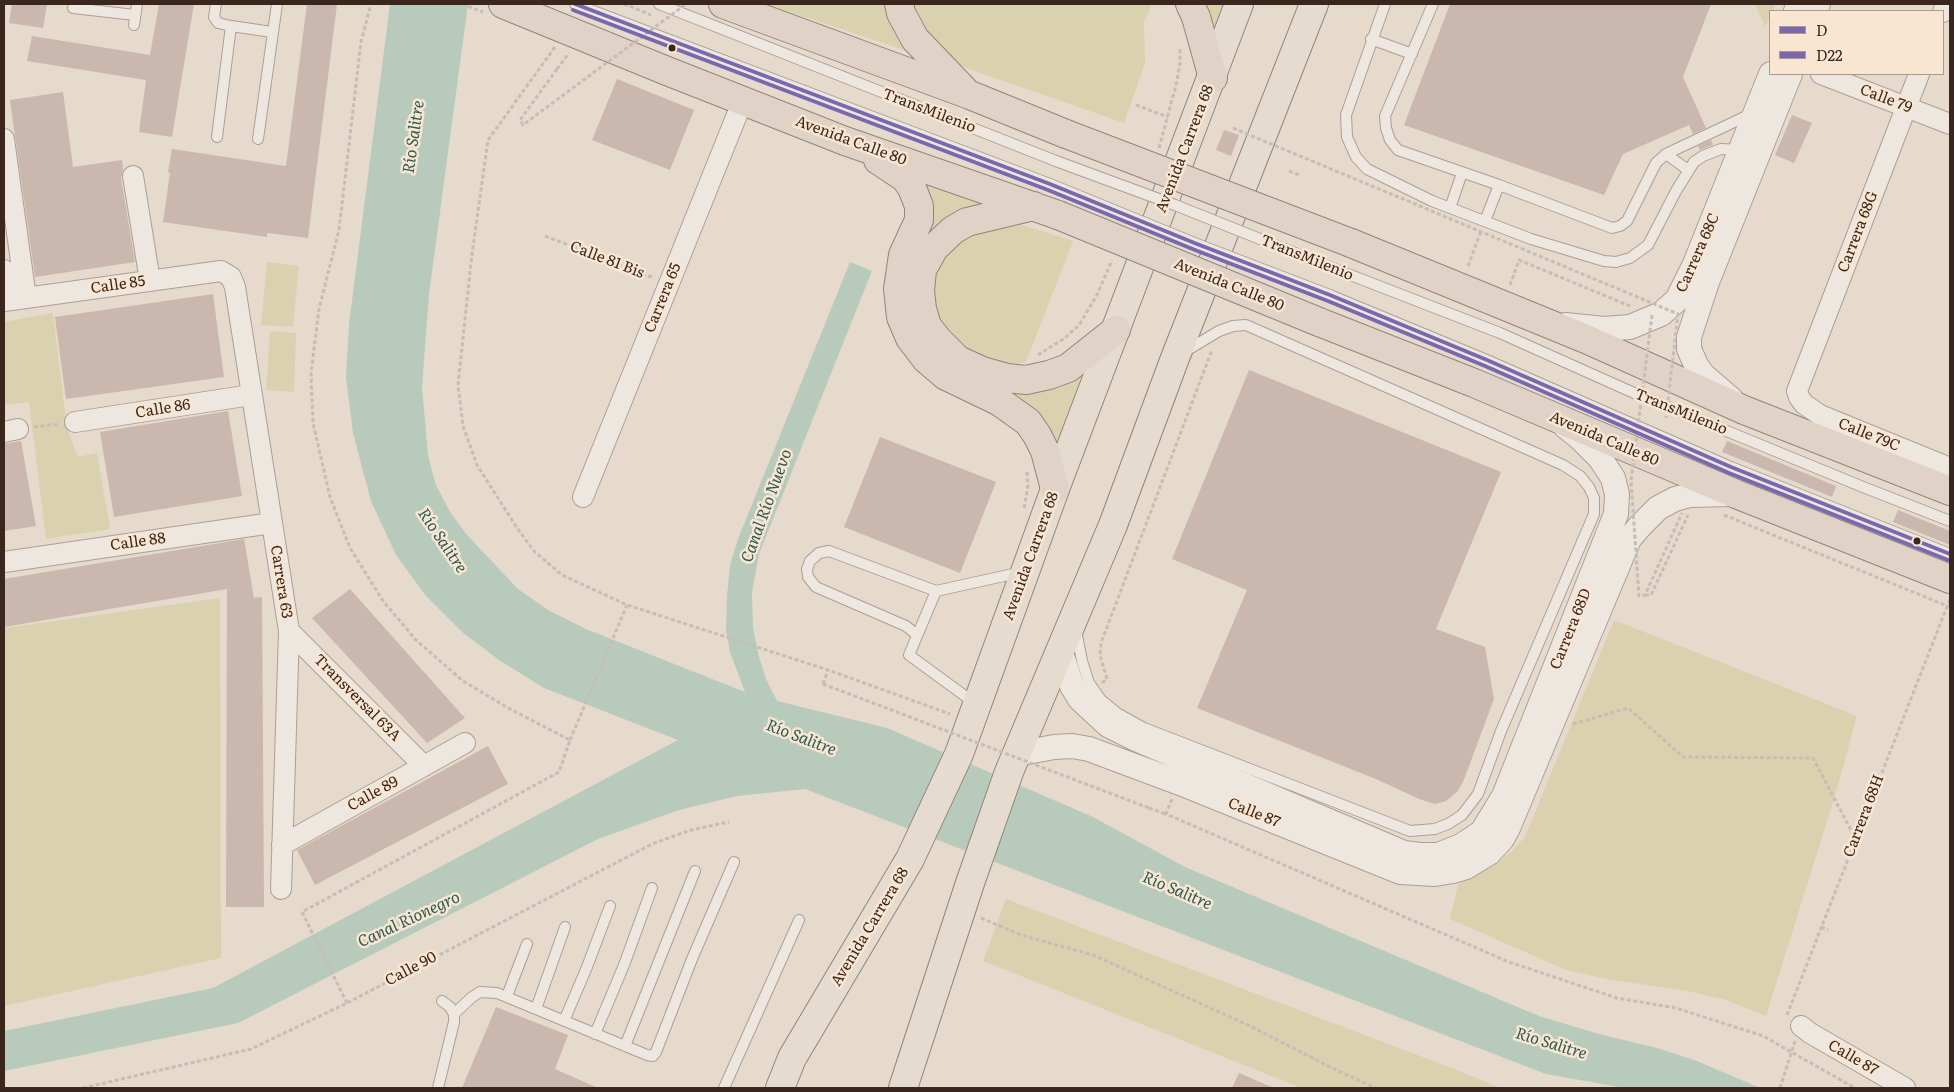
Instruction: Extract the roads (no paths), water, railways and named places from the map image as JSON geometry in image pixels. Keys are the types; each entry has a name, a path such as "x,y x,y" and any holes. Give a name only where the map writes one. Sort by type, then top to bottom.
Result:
{"highway":[{"path":"723,4 970,96 1351,243 1545,323 1744,410 1908,463 1950,491"},
{"path":"899,4 901,13 915,39 970,96"},
{"path":"1190,4 1196,17 1212,78"},
{"name":"Avenida Calle 80","path":"495,8 667,71 845,141 1046,211 1474,383 1551,417 1726,503 1949,597"},
{"path":"845,141 894,169 905,178 916,197 919,220 903,255 898,290 901,317 910,338 926,359 946,376 1000,402 1028,422 1045,452 1055,489"},
{"path":"1046,211 967,222 953,230 934,248 922,270 920,291 922,309 927,326 958,360 982,371 1008,378 1026,380 1049,375 1068,368 1116,330"}],"main road":[{"name":"Avenida Carrera 68","path":"780,1088 792,1058 910,859 959,754 1055,489 1240,4"},
{"path":"903,1088 970,883 1013,763 1113,525 1174,358 1314,4"}],"street":[{"name":"Carrera 68C","path":"1749,153 1756,112 1771,75"},
{"name":"Carrera 68C","path":"1545,323 1614,329 1642,324 1661,314 1678,300 1704,267 1749,153 1789,75"},
{"name":"Calle 79","path":"1824,75 1950,124"},
{"name":"Carrera 68G","path":"1797,391 1919,75"},
{"name":"Carrera 65","path":"583,497 743,100"},
{"path":"4,139 13,300"},
{"path":"132,176 150,281"},
{"name":"Carrera 68C","path":"1704,267 1706,282 1689,337 1689,349 1703,375 1744,410"},
{"path":"4,270 13,300"},
{"name":"Calle 85","path":"13,300 221,271 231,277"},
{"name":"Carrera 63","path":"231,277 235,287 289,631 281,889"},
{"name":"Calle 79C","path":"1797,391 1804,404 1820,415 1908,463 1950,468"},
{"name":"Calle 86","path":"75,422 251,395"},
{"name":"Carrera 68D","path":"1461,846 1482,832 1504,796 1616,514 1616,494 1613,478 1600,458 1582,439 1551,417"},
{"name":"Carrera 68D","path":"1489,853 1508,828 1621,555 1635,532 1658,508 1675,499 1690,495 1712,493 1726,503"},
{"name":"Calle 88","path":"4,562 272,523"},
{"name":"Transversal 63A","path":"289,631 424,766"},
{"name":"Calle 87","path":"1060,650 1072,686 1080,699 1108,725 1136,740 1404,853 1420,856 1438,854 1461,846"},
{"name":"Calle 89","path":"282,845 464,743"},
{"name":"Calle 87","path":"1013,763 1054,747 1072,746 1096,751 1180,782 1400,872 1426,874 1453,871 1466,867 1489,853"},
{"name":"Calle 87","path":"1801,1026 1906,1088"}],"lane":[{"path":"73,8 135,20 137,4"},
{"path":"216,4 214,17 218,23 272,32"},
{"path":"258,139 277,4"},
{"name":"TransMilenio","path":"575,4 1050,184 1197,244 1330,295 1486,360 1731,467 1950,554"},
{"name":"TransMilenio","path":"659,4 1056,161 1175,205 1500,333 1634,393 1950,521"},
{"path":"1386,4 1346,115 1346,137 1356,157 1367,169 1450,208 1531,239 1604,261 1616,262 1630,258 1648,245 1694,162 1712,151 1730,148 1749,153"},
{"path":"1433,4 1385,116 1390,140 1398,150 1499,185 1612,228 1620,226 1627,221 1656,164 1666,154 1756,112"},
{"path":"217,137 231,26"},
{"path":"1372,39 1412,54"},
{"path":"1666,154 1688,170"},
{"path":"1450,208 1462,173"},
{"path":"1485,221 1499,185"},
{"path":"1074,616 1082,662 1089,683 1101,700 1116,713 1144,728 1410,831 1435,829 1448,824 1462,815 1478,794 1501,731 1594,514 1594,498 1589,487 1580,476 1563,466 1246,325 1233,326 1219,331 1174,358"},
{"path":"917,635 906,626 816,587 808,577 807,569 810,561 819,553 829,551 936,591 1025,572"},
{"path":"936,591 909,655 977,705"},
{"path":"454,1014 472,997 480,992 487,991 507,996 652,1056 656,1052 692,959 734,862"},
{"path":"625,1046 695,871"},
{"path":"595,1034 624,965 652,888"},
{"path":"564,1021 610,906"},
{"path":"724,1088 799,920"},
{"path":"536,1009 565,927"},
{"path":"507,996 527,944"},
{"path":"438,1088 454,1022 454,1014 450,1007 442,1001"}],"water":[{"path":"390,4 468,4 429,294 422,387 428,455 435,483 450,512 467,535 518,589 548,610 586,629 745,692 730,652 726,629 730,565 738,539 850,262 872,271 759,554 752,593 753,628 759,657 766,679 777,701 887,728 1093,817 1185,867 1539,1016 1599,1034 1657,1048 1697,1061 1760,1088 1625,1088 1546,1074 805,789 737,796 679,810 598,839 238,1023 4,1071 4,1031 213,988 678,740 544,688 499,660 462,632 426,596 396,555 371,501 353,433 346,377 349,324"}],"water label":[{"name":"Río Salitre","path":"414,137"},
{"name":"Canal Río Nuevo","path":"767,506"},
{"name":"Río Salitre","path":"442,541"},
{"name":"Río Salitre","path":"801,738"},
{"name":"Río Salitre","path":"1177,891"},
{"name":"Canal Rionegro","path":"409,920"},
{"name":"Río Salitre","path":"1551,1044"}]}
